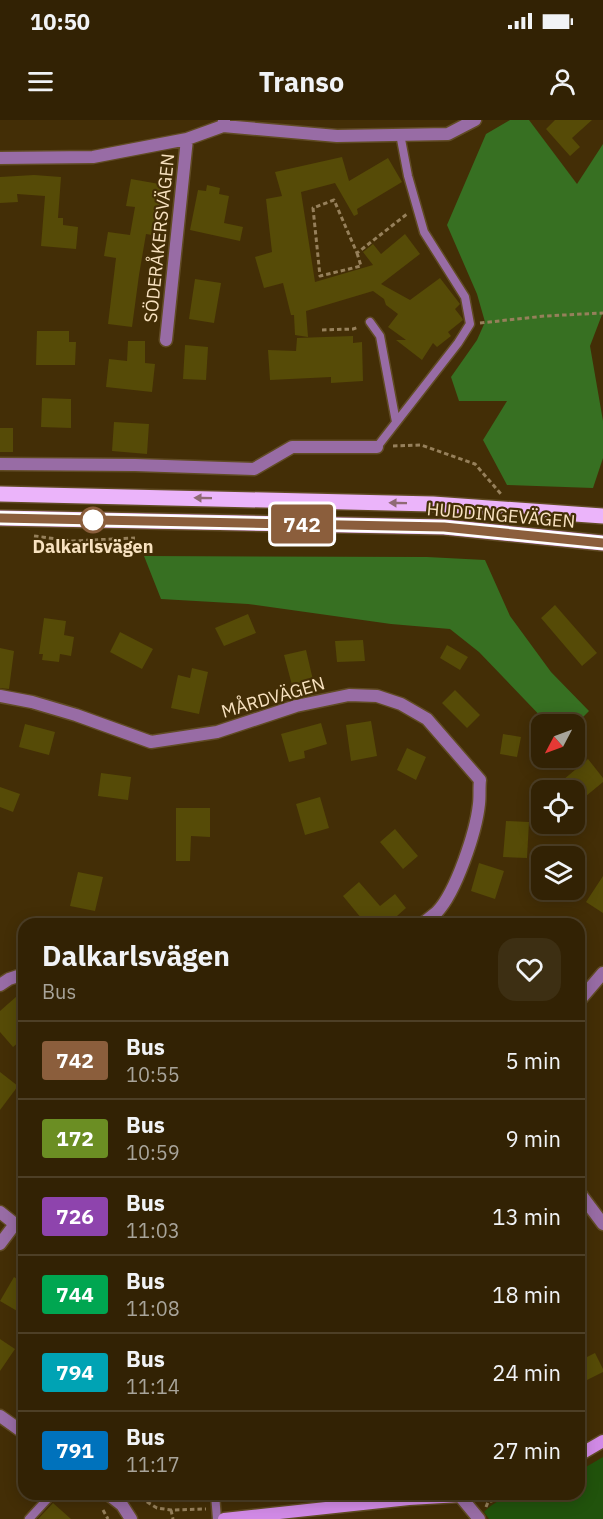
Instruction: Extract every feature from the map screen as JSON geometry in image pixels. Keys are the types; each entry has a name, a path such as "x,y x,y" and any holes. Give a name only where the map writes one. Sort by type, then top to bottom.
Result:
{"main road":[{"name":"HUDDINGEVÄGEN","path":"0,494 433,504 603,516"},
{"name":"HUDDINGEVÄGEN","path":"0,518 444,527 603,543"}],"street":[{"path":"224,123 337,136 448,134 475,120"},
{"name":"SÖDERÅKERSVÄGEN","path":"0,158 93,157 187,139 224,123"},
{"name":"SÖDERÅKERSVÄGEN","path":"166,340 187,139"},
{"path":"0,464 135,465 254,470 292,447 376,447"},
{"name":"MÅRDVÄGEN","path":"0,696 32,702 76,715 151,742 217,732 296,706 349,695 377,696 401,704 427,719 480,780 479,805 474,830 463,863 449,895 438,911 429,918"},
{"path":"585,993 603,973"},
{"path":"0,985 18,976"},
{"path":"585,1199 603,1224"},
{"path":"0,1212 18,1225"},
{"path":"0,1244 18,1228"},
{"path":"0,1416 18,1430"},
{"path":"585,1452 603,1441"},
{"path":"116,1500 122,1505 131,1519"},
{"path":"231,1519 400,1500"},
{"path":"467,1500 479,1519"}],"lane":[{"path":"376,447 458,343 470,324 465,297 424,232 408,176 400,134"},
{"path":"370,322 380,336 396,422"},
{"path":"29,1519 46,1500"},
{"path":"215,1500 217,1519"}],"path":[{"path":"334,200 357,253 361,266 320,276 313,208 334,200"},
{"path":"357,253 417,207"},
{"path":"470,324 603,313"},
{"path":"322,330 353,329 370,322"},
{"path":"376,447 421,445 475,464 505,498"},
{"path":"171,1510 173,1519"}],"green space":[{"path":"510,120 529,120 577,184 603,144 603,312 590,346 603,421 603,458 593,488 507,485 483,440 507,401 459,401 451,377 477,340 485,322 477,294 447,225 486,134"},
{"path":"144,556 427,557 485,560 510,616 551,672 589,711 585,715 538,714 479,652 450,629 391,624 248,604 161,599"},
{"path":"603,1457 603,1519 489,1519 484,1512 502,1500 585,1500 585,1468"}],"building":[{"path":"555,120 592,120 572,138 580,147 570,156 546,129"},
{"path":"342,157 349,181 388,158 402,182 357,209 358,214 354,216 335,183 301,192 315,282 373,265 363,252 373,244 381,254 405,234 420,254 381,284 410,300 440,278 460,304 455,309 463,320 448,332 451,336 437,347 433,343 422,360 396,340 406,340 388,327 398,314 373,291 306,311 308,337 295,335 294,315 291,315 283,283 264,288 255,257 272,252 266,199 282,196 275,172"},
{"path":"34,175 61,177 58,218 63,218 63,225 78,227 76,249 41,246 45,196 17,194 18,202 0,203 0,177"},
{"path":"131,179 165,185 158,236 146,234 132,327 108,324 116,258 104,256 108,232 130,235 135,207 126,206"},
{"path":"207,185 220,188 219,194 229,196 224,223 243,227 240,241 190,230 198,190 206,191"},
{"path":"195,279 221,283 214,323 189,319"},
{"path":"37,331 69,331 69,342 76,342 75,365 36,365"},
{"path":"353,336 353,343 362,342 363,381 331,383 331,377 270,380 268,350 296,351 297,338"},
{"path":"128,341 145,341 145,363 155,364 152,392 106,387 109,359 127,361"},
{"path":"185,345 208,347 206,380 183,379"},
{"path":"42,398 71,399 71,428 41,427"},
{"path":"114,422 149,424 147,454 112,451"},
{"path":"0,428 13,428 13,452 0,452"},
{"path":"555,605 597,653 582,666 541,618"},
{"path":"248,614 256,633 224,646 215,628"},
{"path":"44,618 66,621 64,635 74,637 71,656 60,654 59,662 42,660 43,654 39,654"},
{"path":"120,632 153,649 142,669 110,652"},
{"path":"363,640 365,661 337,662 335,641"},
{"path":"447,645 468,657 460,670 440,658"},
{"path":"0,648 14,651 9,689 0,688"},
{"path":"306,650 313,680 292,685 284,655"},
{"path":"192,668 208,672 199,714 171,708 178,675 190,678"},
{"path":"455,690 480,715 467,728 442,703"},
{"path":"371,721 377,756 351,761 346,725"},
{"path":"321,723 327,744 304,751 305,758 289,762 281,734"},
{"path":"25,724 55,732 49,755 19,747"},
{"path":"503,734 521,737 517,757 500,754"},
{"path":"407,748 426,757 416,780 397,770"},
{"path":"588,759 603,778 603,782 585,797 585,780 563,780 577,768 585,768 585,762"},
{"path":"101,773 131,777 128,800 98,796"},
{"path":"0,787 20,794 13,812 0,807"},
{"path":"320,797 329,828 305,835 296,804"},
{"path":"176,808 210,808 210,837 191,836 190,861 176,861"},
{"path":"506,821 529,822 527,858 503,857"},
{"path":"395,829 418,856 403,869 380,842"},
{"path":"479,863 504,871 495,899 471,891"},
{"path":"78,872 103,877 95,911 70,906"},
{"path":"603,876 603,913 586,902"},
{"path":"359,882 380,906 395,894 406,908 395,918 361,918 343,896"},
{"path":"17,996 18,1043 13,1047 0,1032 0,1011"},
{"path":"0,1072 18,1086 0,1110"},
{"path":"14,1277 18,1279 18,1312 0,1301"},
{"path":"0,1339 15,1349 0,1371"},
{"path":"595,1353 603,1372 585,1381 585,1358"},
{"path":"53,1503 71,1519 38,1519"}],"bus line":[{"name":"742","path":"0,518 444,527 603,543"}],"place":[{"name":"Dalkarlsvägen","path":"93,520"}]}
